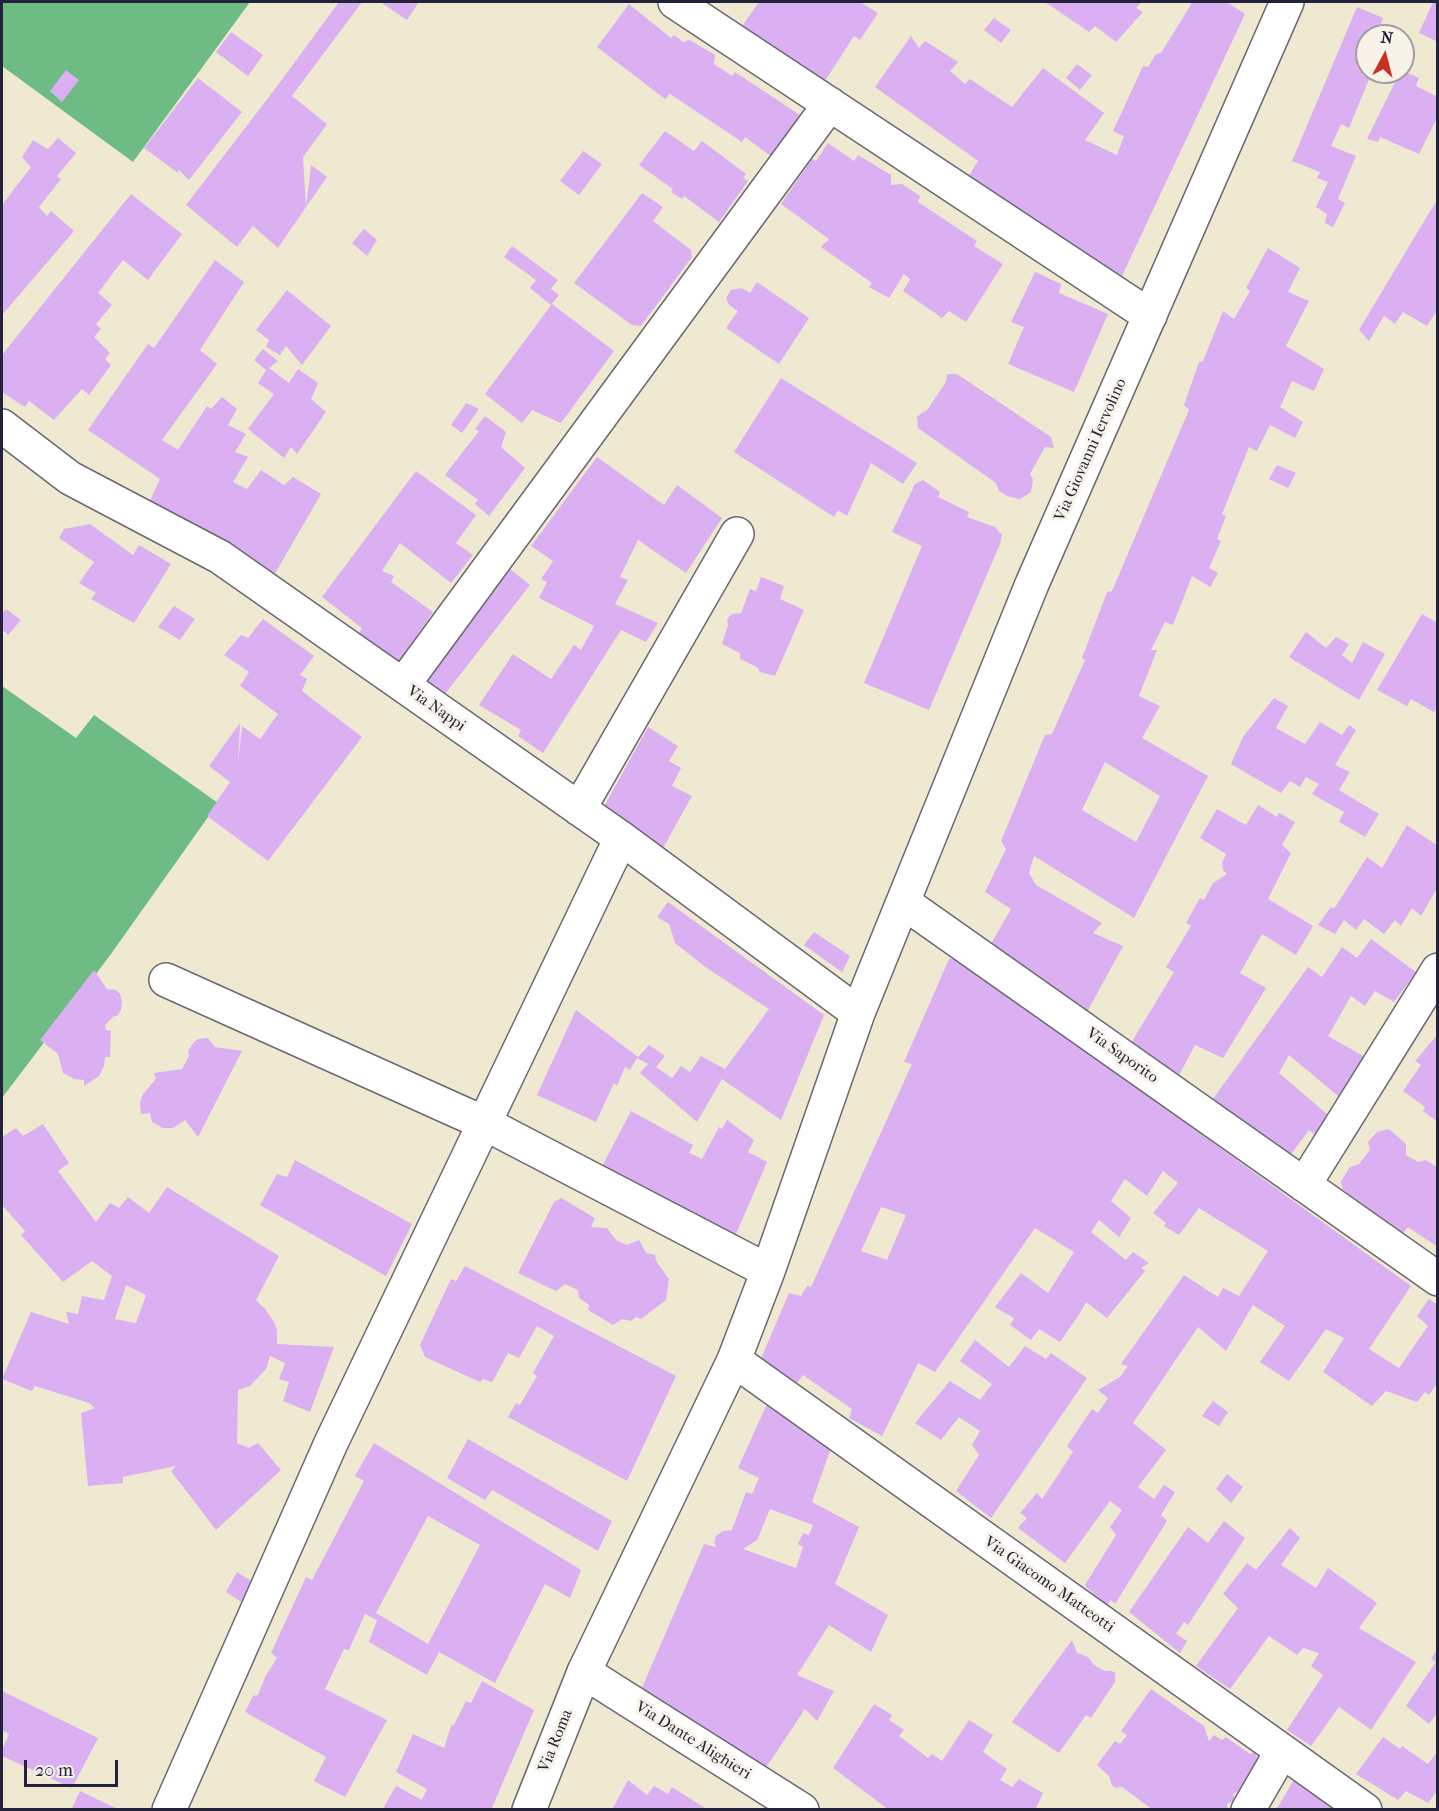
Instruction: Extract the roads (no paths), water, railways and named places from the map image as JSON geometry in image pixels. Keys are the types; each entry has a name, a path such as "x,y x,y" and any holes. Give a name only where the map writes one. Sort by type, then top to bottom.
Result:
{"street":[{"path":"675,2 1150,316"},
{"name":"Via Giovanni Iervolino","path":"903,902 1032,584 1287,2"},
{"path":"403,685 830,104"},
{"name":"Via Nappi","path":"2,426 70,478 220,557 621,838 858,1012"},
{"path":"579,809 737,534"},
{"path":"170,1809 331,1443 621,838"},
{"path":"858,1012 903,902"},
{"name":"Via Saporito","path":"903,902 1437,1280"},
{"path":"1304,1185 1437,970"},
{"path":"166,980 484,1123 768,1271"},
{"name":"Via Roma","path":"529,1809 584,1672 734,1360 768,1271 858,1012"},
{"name":"Via Giacomo Matteotti","path":"734,1360 1365,1809"},
{"name":"Via Dante Alighieri","path":"584,1672 802,1809"},
{"path":"1248,1809 1282,1751"}]}
